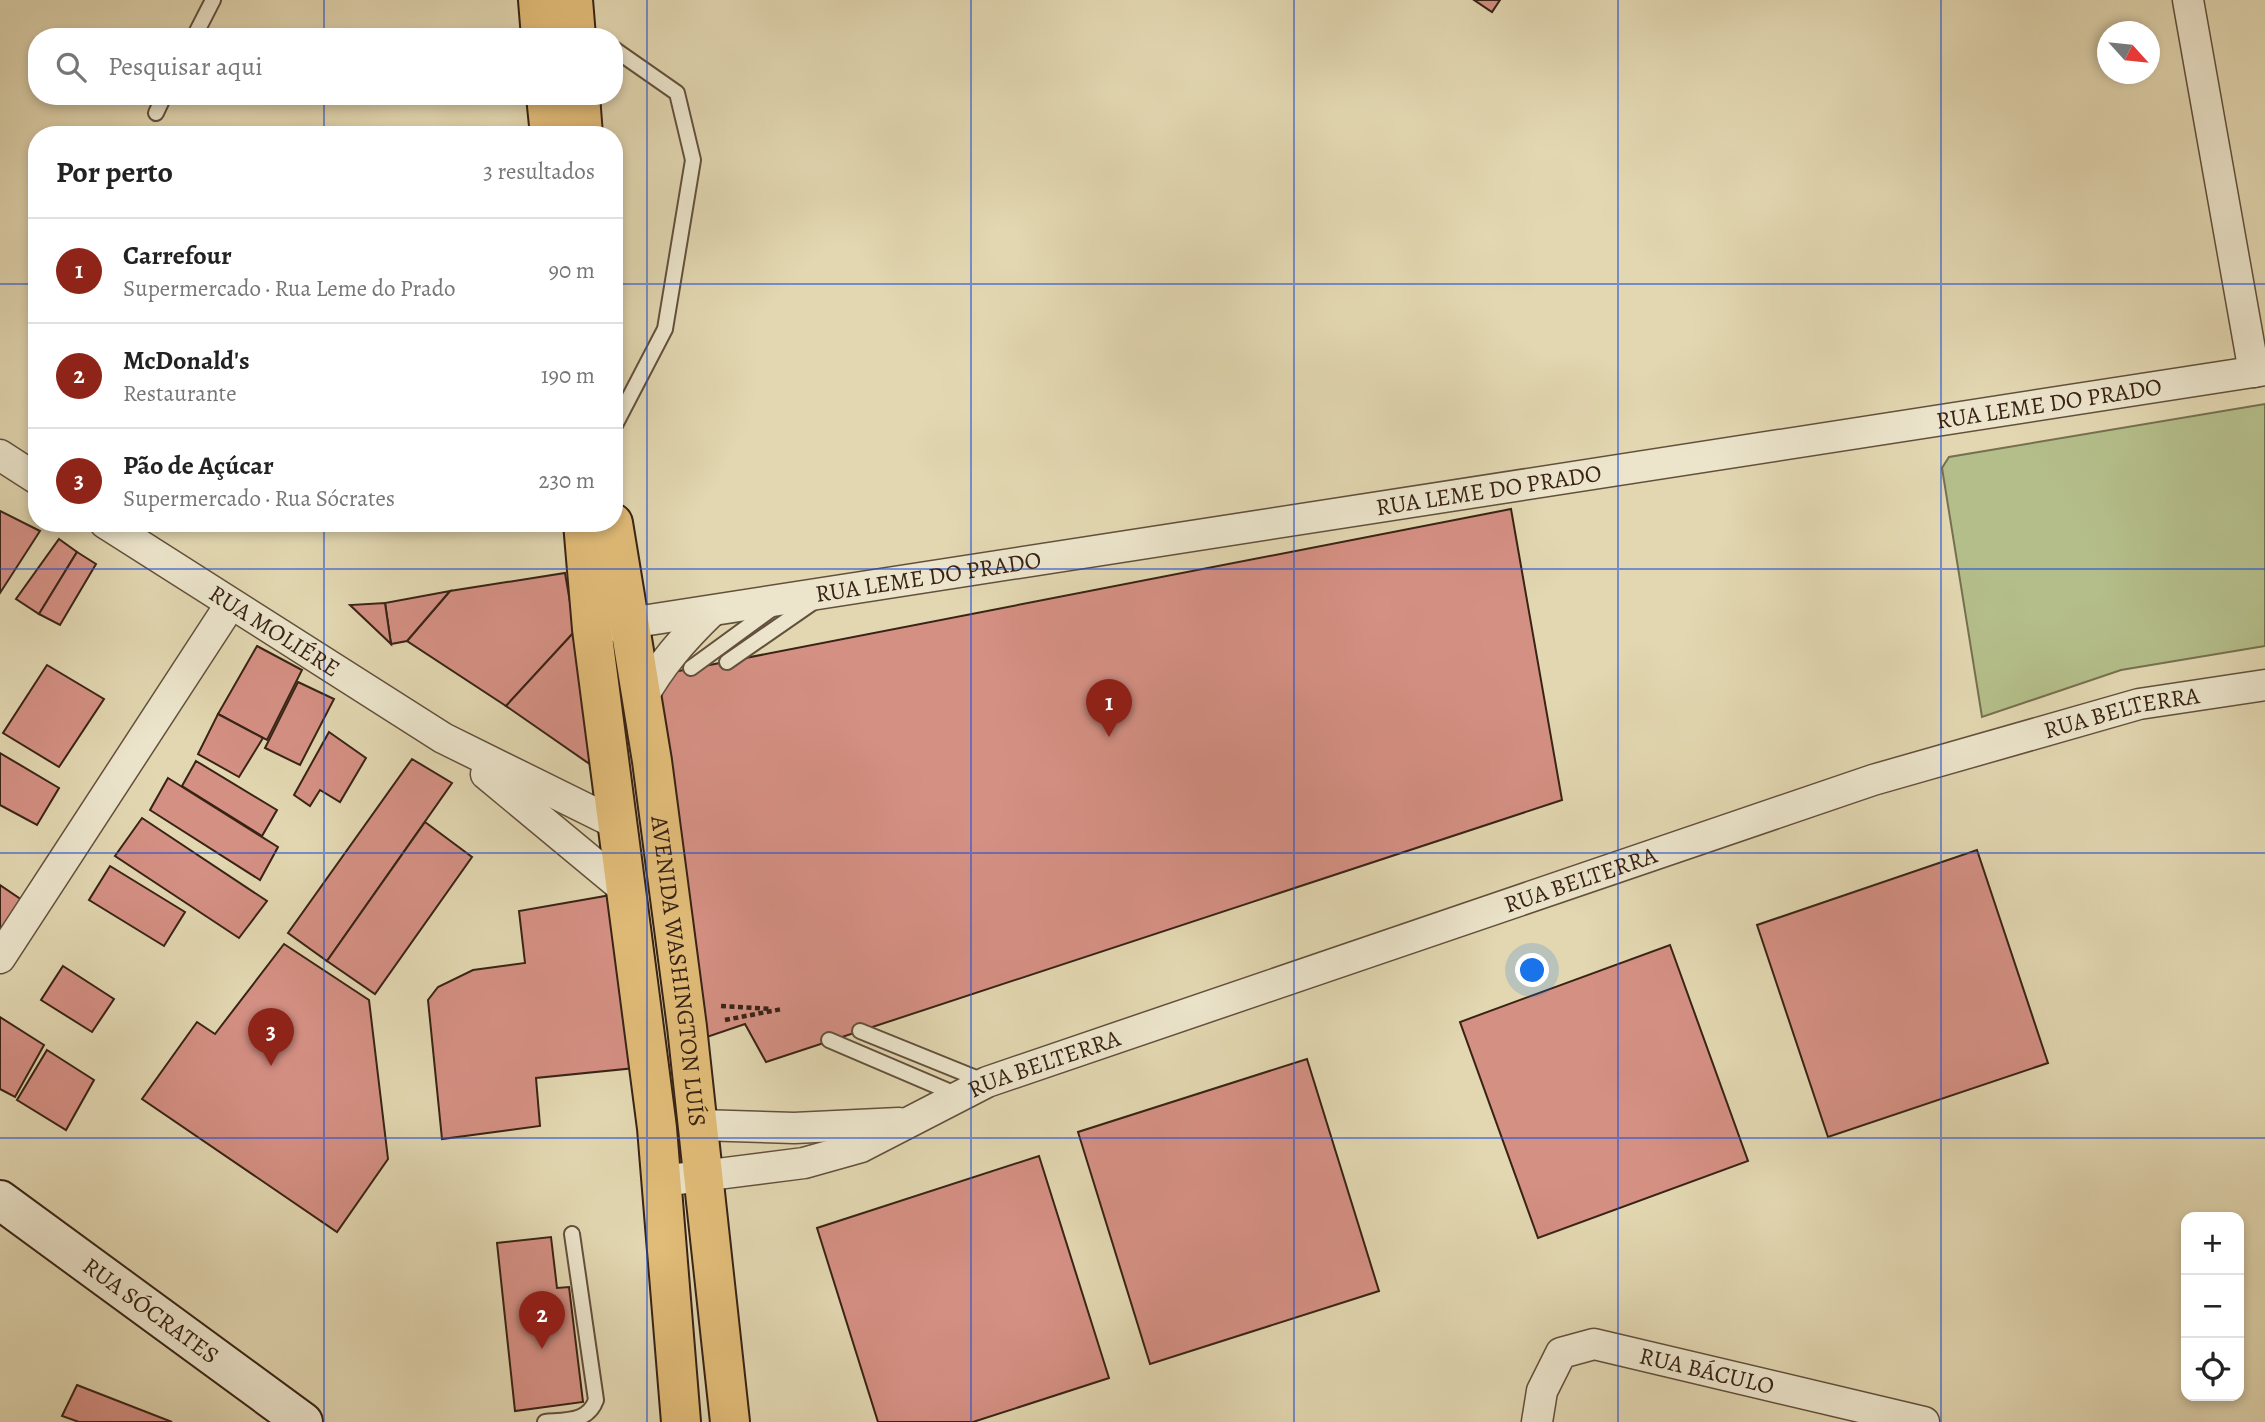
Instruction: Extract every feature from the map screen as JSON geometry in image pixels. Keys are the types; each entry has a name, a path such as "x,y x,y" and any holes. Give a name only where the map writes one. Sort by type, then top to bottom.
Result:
{"main road":[{"path":"547,105 549,126"},
{"path":"581,105 582,126"},
{"name":"AVENIDA WASHINGTON LUÍS","path":"585,532 610,626 641,700 652,761 699,1125 730,1422"},
{"name":"AVENIDA WASHINGTON LUÍS","path":"613,532 610,626 619,825 662,1181 681,1422"}],"street":[{"path":"2188,0 2260,371"},
{"name":"RUA LEME DO PRADO","path":"610,626 2260,371"},
{"path":"0,455 28,473"},
{"name":"RUA MOLIÉRE","path":"119,532 443,738 619,825"},
{"path":"0,958 230,605"},
{"path":"641,700 654,676 680,643 712,611"},
{"name":"RUA BELTERRA","path":"662,1181 704,1178 804,1163 861,1147 988,1082 1873,780 2139,704 2265,685"},
{"name":"RUA MOLIÉRE","path":"443,738 627,891"},
{"name":"RUA BELTERRA","path":"699,1125 794,1128 909,1123"},
{"name":"RUA SÓCRATES","path":"1,1206 303,1422"},
{"name":"RUA BÁCULO","path":"1538,1422 1542,1391 1561,1353 1594,1344 1924,1422"}],"lane":[{"path":"199,28 213,0"},
{"path":"623,55 677,93 693,160 665,329 623,410"},
{"path":"156,113 160,105"},
{"path":"727,662 831,590"},
{"path":"691,668 788,597"},
{"path":"860,1031 988,1082"},
{"path":"829,1040 960,1096"},
{"path":"545,1422 584,1418 592,1411 596,1400 572,1234"}],"path":[{"path":"716,1006 782,1009 736,1018"}],"green space":[{"path":"2265,404 2265,646 2121,670 1982,717 1942,468 1949,457"}],"building":[{"path":"1474,0 1500,0 1492,12"},
{"path":"1511,509 1562,800 766,1062 745,1024 707,1037 658,675"},
{"path":"0,511 28,525 28,532 39,532 0,593"},
{"path":"59,539 77,552 39,614 16,599"},
{"path":"77,552 96,564 60,625 39,614"},
{"path":"565,573 575,631 506,706 407,641 450,591"},
{"path":"450,591 407,641 391,644 385,603"},
{"path":"385,603 391,644 350,605"},
{"path":"575,631 591,765 506,706"},
{"path":"257,646 302,670 267,740 218,714"},
{"path":"47,665 104,699 59,767 3,733"},
{"path":"298,682 334,699 300,765 265,748"},
{"path":"218,714 263,738 239,777 198,754"},
{"path":"329,732 366,758 340,802 320,790 310,806 294,795"},
{"path":"0,753 59,788 37,825 0,805"},
{"path":"412,759 452,783 327,961 288,933"},
{"path":"196,761 277,810 262,836 182,786"},
{"path":"168,778 278,847 260,880 150,810"},
{"path":"142,818 267,901 239,938 115,856"},
{"path":"425,822 472,857 375,994 327,961"},
{"path":"1977,850 2048,1063 1828,1137 1757,925"},
{"path":"110,866 185,912 164,946 89,900"},
{"path":"0,885 22,900 0,933"},
{"path":"611,895 635,1068 536,1078 540,1126 442,1139 428,1000 438,987 473,970 525,963 519,911"},
{"path":"284,944 369,1000 388,1159 337,1232 142,1099 197,1022 215,1034"},
{"path":"1670,945 1748,1161 1538,1238 1460,1022"},
{"path":"63,966 114,999 92,1032 41,1000"},
{"path":"0,1017 44,1045 15,1097 0,1089"},
{"path":"47,1050 94,1080 66,1130 17,1100"},
{"path":"1307,1059 1379,1291 1150,1364 1078,1132"},
{"path":"1039,1156 1109,1378 973,1422 878,1422 817,1228"},
{"path":"551,1237 557,1288 569,1287 583,1402 515,1411 497,1243"},
{"path":"77,1385 172,1422 79,1422 62,1416"}],"place":[{"name":"Carrefour","path":"1109,737"},
{"name":"Pão de Açúcar","path":"271,1066"},
{"name":"McDonald's","path":"542,1349"}]}
